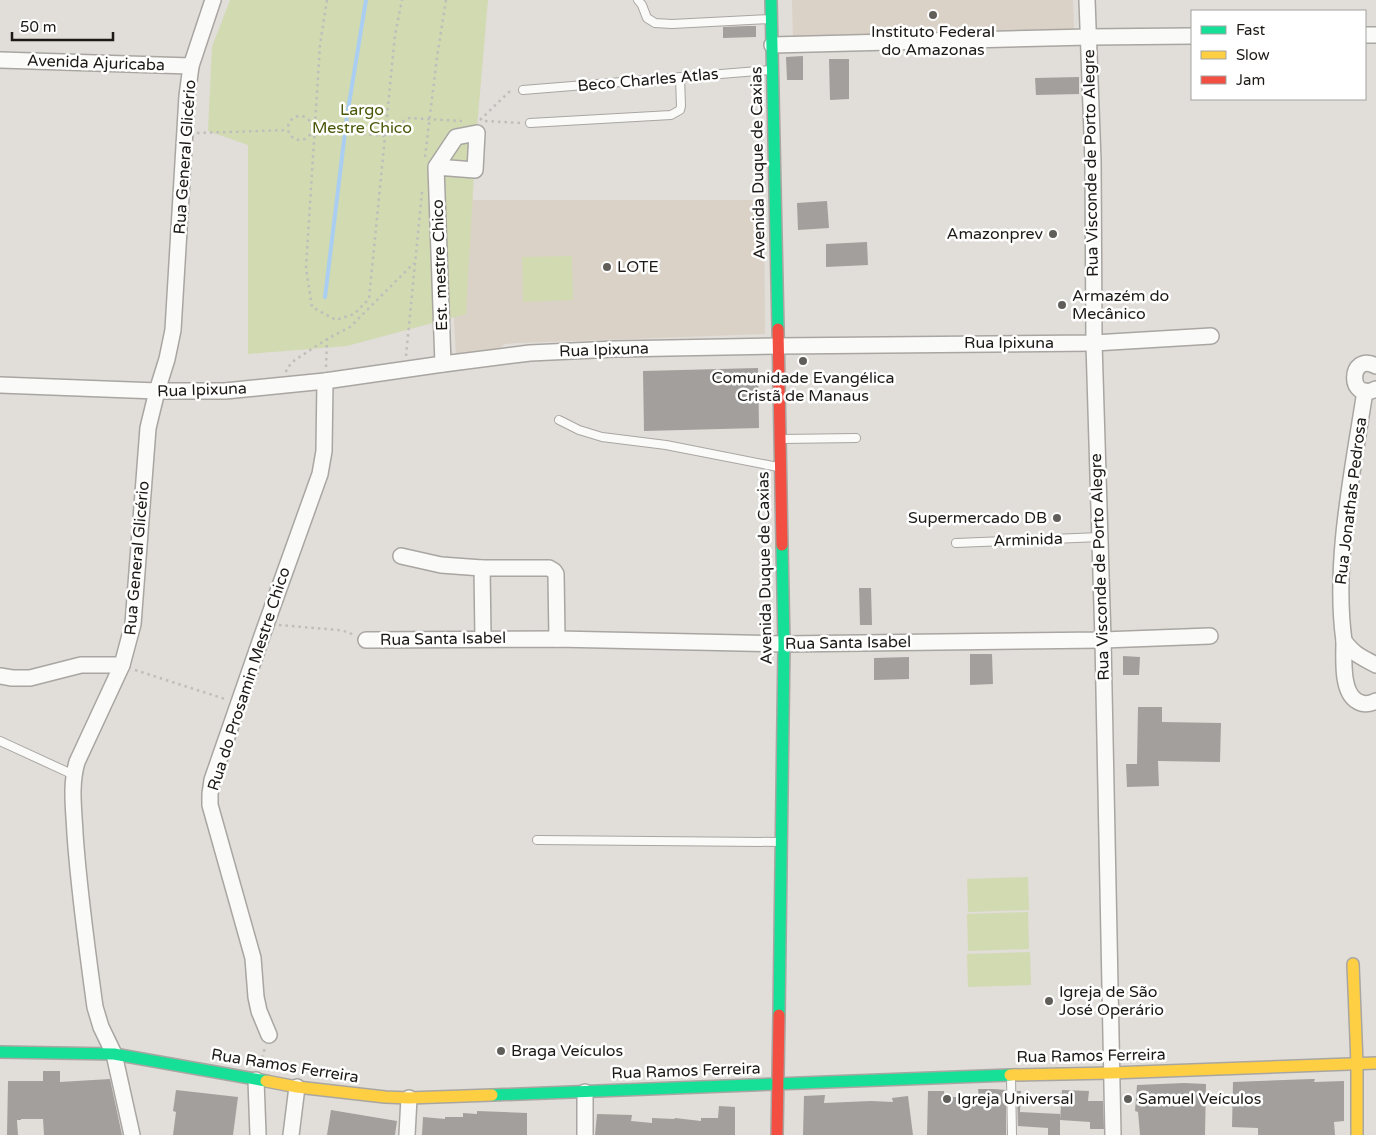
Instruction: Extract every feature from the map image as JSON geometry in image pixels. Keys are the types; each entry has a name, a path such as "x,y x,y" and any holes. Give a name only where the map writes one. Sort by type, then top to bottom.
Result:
{"main road":[{"name":"Avenida Duque de Caxias","path":"771,0 784,644 777,1135"},
{"path":"1353,964 1357,1064 1357,1135"},
{"name":"Rua Ramos Ferreira","path":"0,1052 114,1054 297,1088 409,1098 1376,1063"}],"street":[{"name":"Rua General Glicério","path":"132,1135 114,1054 101,1027 95,1007 78,879 72,791 77,762 122,665 133,624 148,428 173,330 187,96 192,66 213,0"},
{"name":"Rua Visconde de Porto Alegre","path":"1088,0 1093,161 1094,343 1103,640 1113,1135"},
{"path":"772,45 1191,36"},
{"name":"Avenida Ajuricaba","path":"0,60 192,66"},
{"name":"Est. mestre Chico","path":"436,167 444,364"},
{"name":"Rua Ipixuna","path":"0,386 157,391 225,391 325,382 530,353 615,349 778,346 1094,343 1211,336"},
{"path":"1370,390 1360,390 1355,383 1354,374 1363,364 1375,361"},
{"name":"Rua do Prosamin Mestre Chico","path":"269,1035 259,1011 253,958 210,805 210,794 212,780 238,704 320,474 324,451 325,382"},
{"name":"Rua Jonathas Pedrosa","path":"1370,390 1347,511 1342,556 1341,622 1346,685 1349,694 1354,700 1362,704 1376,701"},
{"path":"401,556 441,565 482,568 535,567 554,570 557,581 557,638"},
{"path":"482,568 483,638"},
{"name":"Rua Santa Isabel","path":"366,640 557,638 784,644 1103,640 1210,636"},
{"path":"1344,641 1362,659 1376,665"},
{"path":"0,676 30,678 81,665 122,665"},
{"path":"256,1080 258,1135"},
{"path":"291,1135 297,1088"},
{"path":"585,1092 585,1135"},
{"path":"407,1135 409,1098"}],"lane":[{"path":"638,0 641,2 648,18 655,23 672,24 772,19"},
{"name":"Beco Charles Atlas","path":"523,90 773,70"},
{"path":"530,124 671,115 680,110 681,106 680,77"},
{"path":"559,420 579,430 602,437 666,445 780,467"},
{"path":"780,439 856,438"},
{"name":"Arminida","path":"956,543 1100,537"},
{"path":"0,741 74,775"},
{"path":"537,840 781,842"},
{"path":"1010,1075 1012,1135"}],"path":[{"path":"327,0 320,45 306,268 312,307 336,320 354,314 369,299 395,35 402,0"},
{"path":"479,121 509,92 523,90"},
{"path":"302,116 312,126 311,133 306,139 298,140 292,137 288,130 289,123 294,118 302,116"},
{"path":"311,129 382,136"},
{"path":"185,133 288,130"},
{"path":"283,385 287,368 295,360 327,339 350,328 415,262"},
{"path":"325,382 327,339"},
{"path":"263,633 272,635 276,624 338,630 366,640"},
{"path":"122,665 238,704"},
{"path":"256,1080 269,1035"}],"shaded area":[{"name":"Instituto Federal do Amazonas","path":"792,0 1073,0 1074,30 793,39"},
{"name":"LOTE","path":"447,200 764,200 765,334 517,343 504,344 499,349 456,355"}],"green space":[{"name":"Largo Mestre Chico","path":"230,0 488,0 476,139 466,314 347,346 248,354 248,145 208,131 212,47"},
{"path":"572,256 573,300 523,302 522,257"},
{"path":"1028,877 1029,910 968,912 967,879"},
{"path":"1028,912 1029,949 968,951 967,914"},
{"path":"1030,952 1031,985 968,987 967,954"}],"building":[{"path":"756,26 756,37 723,38 723,27"},
{"path":"803,56 803,80 787,80 786,57"},
{"path":"829,59 849,59 849,99 830,100"},
{"path":"1079,77 1079,94 1036,95 1035,78"},
{"path":"827,201 829,228 798,230 797,203"},
{"path":"867,242 868,265 826,267 826,244"},
{"path":"758,368 759,428 644,431 643,371"},
{"path":"859,588 871,588 872,625 860,625"},
{"path":"970,654 992,654 993,684 970,685"},
{"path":"1123,656 1140,657 1139,675 1123,675"},
{"path":"909,657 909,679 874,680 874,658"},
{"path":"1138,707 1162,707 1162,722 1221,723 1220,762 1158,761 1159,786 1127,787 1126,764 1137,764"},
{"path":"43,1071 60,1071 60,1082 110,1079 122,1135 44,1135 43,1119 21,1119 17,1120 18,1135 7,1135 8,1081 43,1081"},
{"path":"1315,1079 1314,1082 1344,1081 1344,1121 1334,1122 1335,1135 1258,1135 1258,1128 1232,1127 1233,1082"},
{"path":"1206,1084 1205,1135 1140,1135 1138,1112 1135,1111 1137,1085"},
{"path":"978,1089 1006,1090 1006,1135 927,1135 928,1091 944,1091 944,1097 979,1097"},
{"path":"176,1090 238,1097 233,1135 173,1135 176,1112 173,1111"},
{"path":"1062,1090 1089,1091 1088,1101 1103,1101 1104,1129 1090,1129 1090,1122 1060,1120"},
{"path":"1017,1091 1021,1091 1020,1112 1060,1114 1060,1135 1048,1135 1048,1128 1018,1126 1018,1129"},
{"path":"825,1095 824,1103 893,1102 892,1098 908,1096 913,1135 803,1135 804,1096"},
{"path":"719,1106 735,1107 735,1135 595,1135 597,1114 632,1115 631,1121 652,1123 652,1118 701,1121 701,1118 718,1118"},
{"path":"331,1110 397,1121 395,1135 327,1135"},
{"path":"477,1111 527,1113 527,1135 422,1135 423,1117 445,1119 445,1117 463,1117 463,1113 477,1114"}],"waterway":[{"path":"325,297 347,116 366,0"}],"traffic: fast":[{"path":"771,0 778,329"},
{"path":"779,1015 784,644 782,545"},
{"path":"0,1052 114,1054 266,1081"},
{"path":"492,1095 1010,1075"}],"traffic: slow":[{"path":"1353,964 1357,1064 1357,1135"},
{"path":"1010,1075 1376,1063"},
{"path":"266,1081 297,1087 385,1097 492,1095"}],"traffic: jam":[{"path":"778,329 782,545"},
{"path":"777,1135 779,1015"}],"place":[{"name":"Instituto Federal do Amazonas","path":"933,15"},
{"name":"Amazonprev","path":"1053,234"},
{"name":"LOTE","path":"607,267"},
{"name":"Armazém do Mecânico","path":"1062,305"},
{"name":"Comunidade Evangélica Cristã de Manaus","path":"803,361"},
{"name":"Supermercado DB","path":"1057,518"},
{"name":"Igreja de São José Operário","path":"1049,1001"},
{"name":"Braga Veículos","path":"501,1051"},
{"name":"Igreja Universal","path":"947,1099"},
{"name":"Samuel Veículos","path":"1128,1099"}]}
